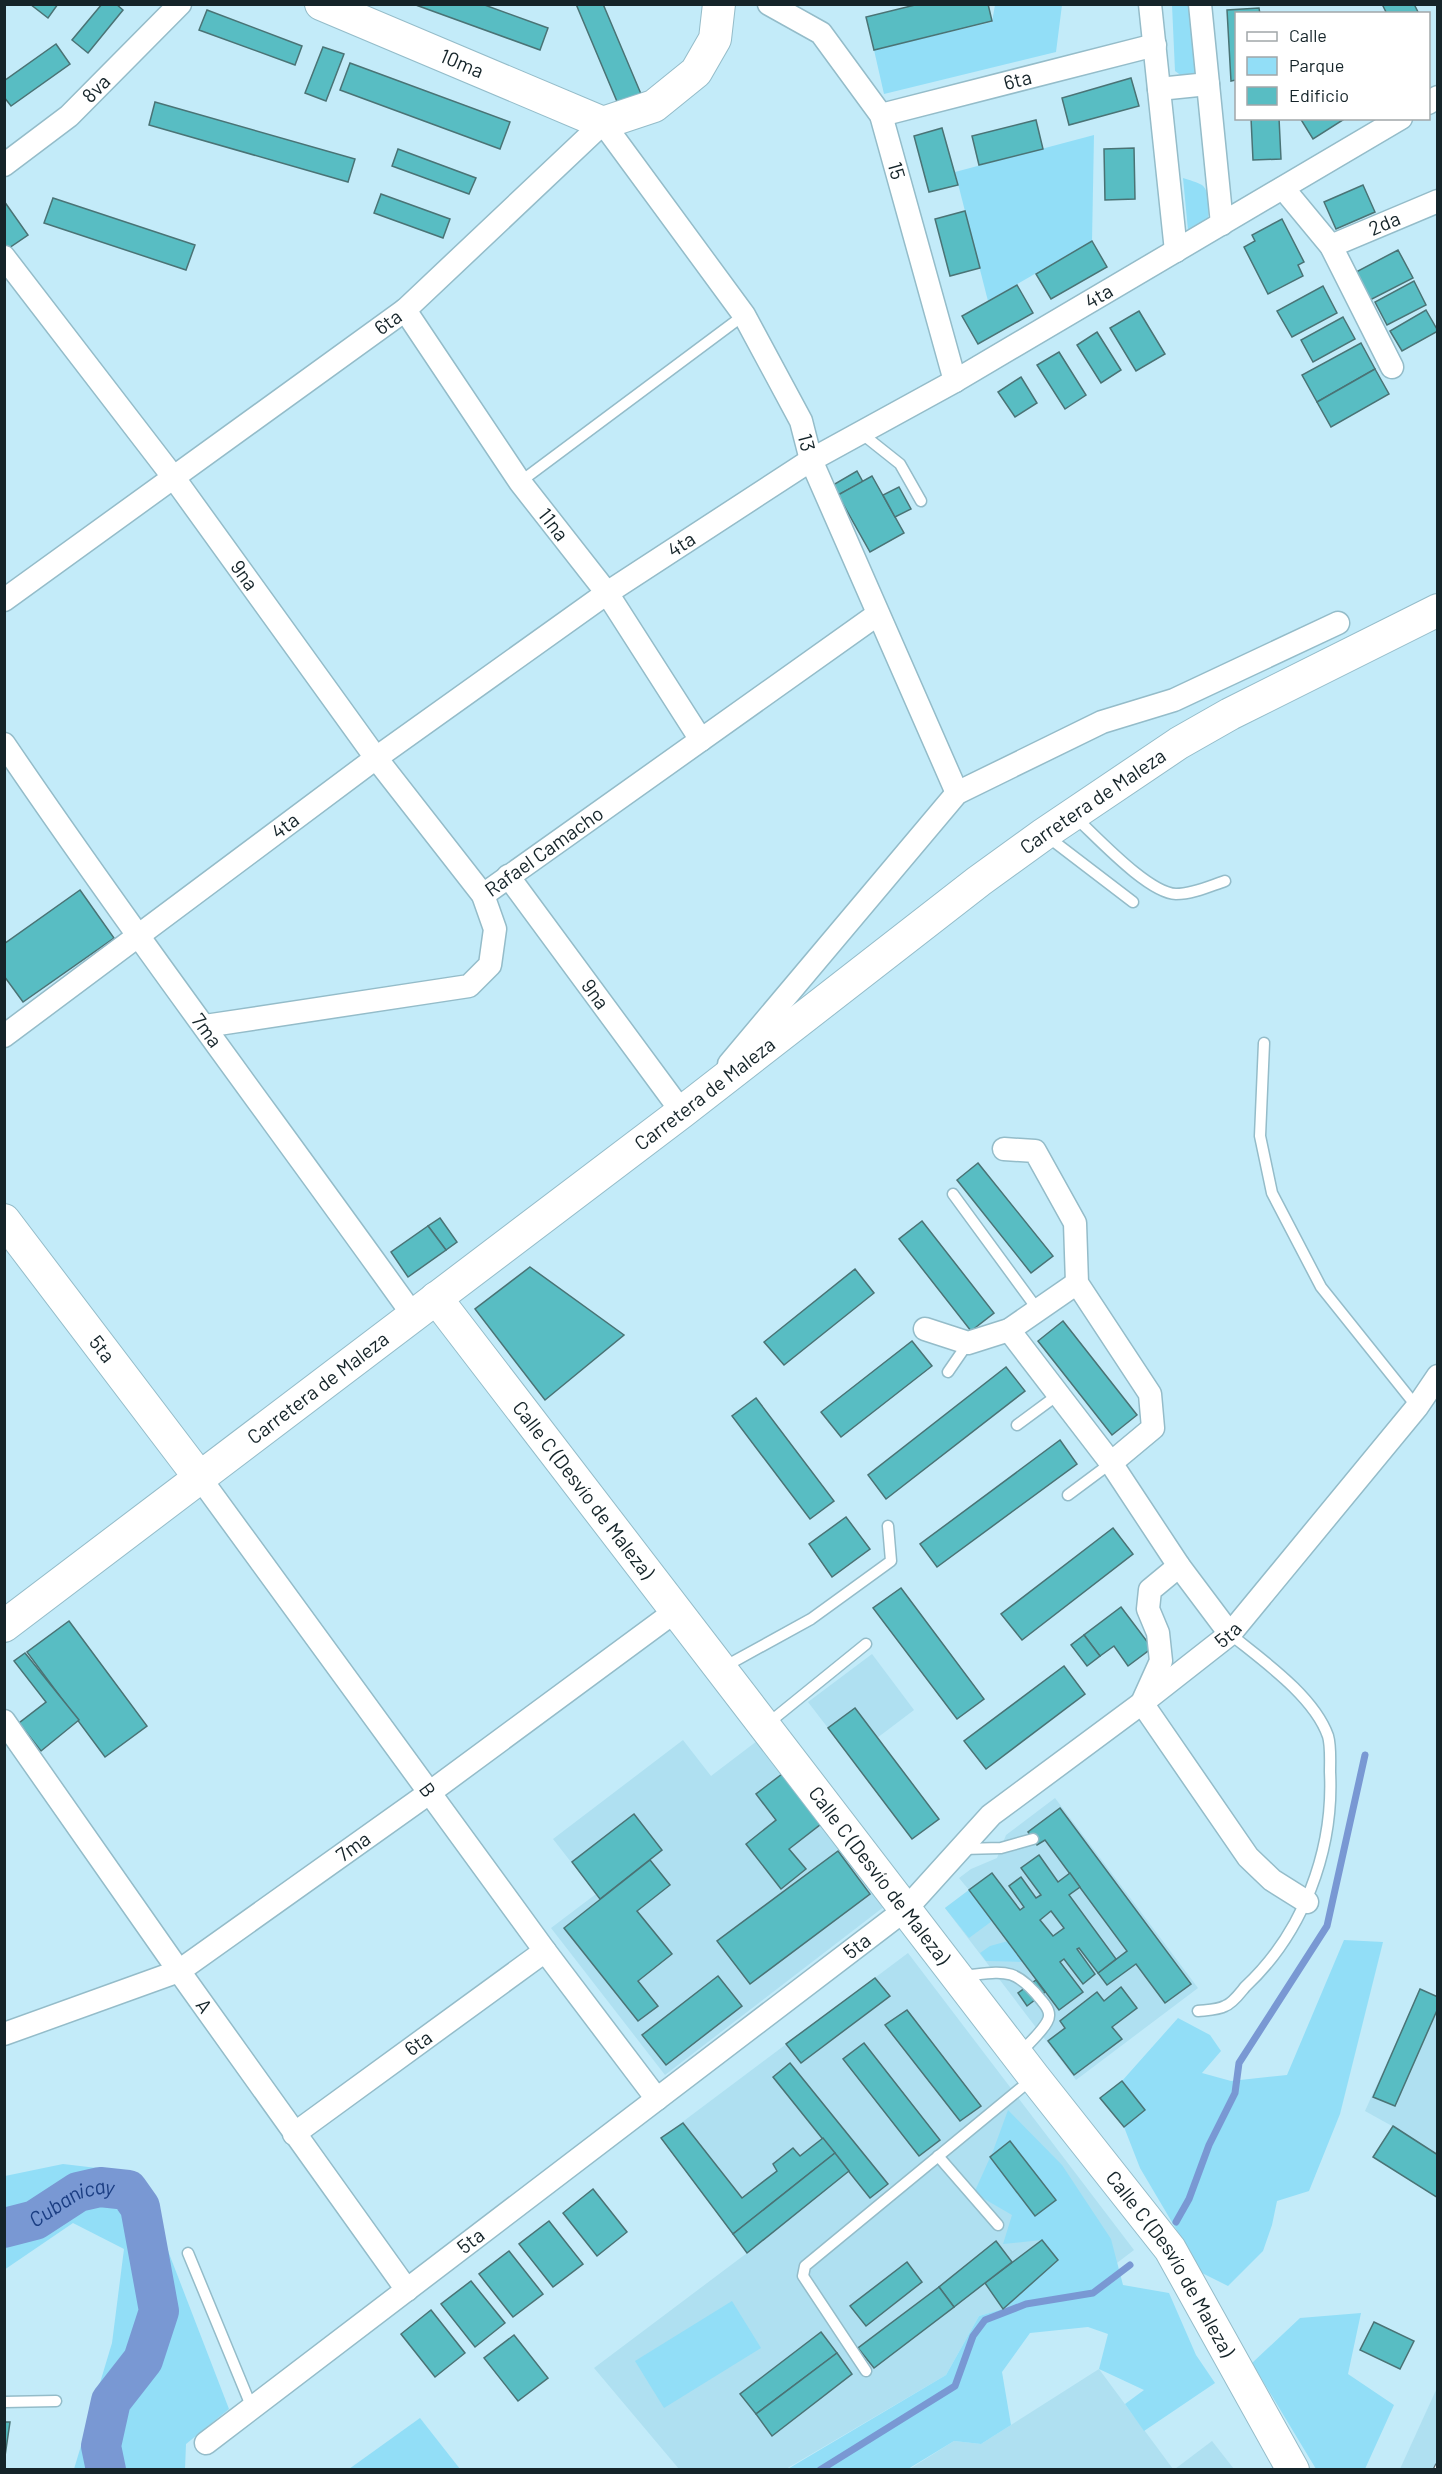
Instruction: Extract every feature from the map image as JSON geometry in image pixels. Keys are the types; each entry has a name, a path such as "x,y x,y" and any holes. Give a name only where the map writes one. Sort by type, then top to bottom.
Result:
{"street":[{"name":"8va","path":"4,165 69,116 180,4"},
{"name":"6ta","path":"4,600 405,310 603,123 654,106 696,72 715,39 719,4"},
{"name":"15","path":"769,4 821,33 881,115 955,381"},
{"path":"1150,4 1176,251"},
{"path":"1200,4 1222,224"},
{"name":"10ma","path":"342,8 603,123"},
{"name":"6ta","path":"881,115 1155,45"},
{"path":"1159,89 1208,84"},
{"name":"4ta","path":"4,1036 376,758 607,593 811,460 955,381 1398,120"},
{"name":"13","path":"603,123 744,315 801,421 811,460 957,793"},
{"path":"1283,188 1331,246 1392,367"},
{"name":"2da","path":"1331,246 1437,201"},
{"name":"9na","path":"4,257 174,478 376,758 483,895"},
{"name":"11na","path":"405,310 520,482 607,593 701,740"},
{"name":"Carretera de Maleza","path":"4,1626 694,1102 979,881 1044,834 1179,743 1230,714 1437,610"},
{"name":"Rafael Camacho","path":"205,1026 469,986 490,965 495,929 483,895 878,614"},
{"path":"694,1102 957,793 1101,722 1174,700 1338,623"},
{"name":"7ma","path":"4,744 137,935 205,1026 425,1307"},
{"name":"9na","path":"508,876 694,1102"},
{"path":"1004,1149 1035,1151 1075,1223 1077,1283 1150,1394 1153,1428 1111,1463"},
{"name":"5ta","path":"4,1220 200,1478"},
{"path":"925,1329 968,1343 1009,1330 1077,1283"},
{"name":"Calle C (Desvío de Maleza)","path":"425,1307 677,1610 1026,2066 1170,2249 1293,2469"},
{"path":"1009,1330 1111,1463 1179,1566 1230,1634"},
{"name":"5ta","path":"206,2443 906,1909 991,1815 1142,1703 1230,1634 1417,1407 1437,1376"},
{"name":"B","path":"200,1478 544,1951 657,2099"},
{"path":"1179,1566 1150,1590 1148,1609 1158,1633 1161,1661 1142,1703 1248,1857 1272,1880 1307,1902"},
{"name":"7ma","path":"4,2034 179,1971 429,1793 677,1610"},
{"name":"A","path":"4,1721 294,2134 407,2290"},
{"name":"6ta","path":"294,2134 544,1951"}],"lane":[{"path":"520,482 744,315"},
{"path":"861,433 900,464 921,501"},
{"path":"1073,814 1144,880 1160,891 1175,894 1188,893 1225,881"},
{"path":"1044,834 1133,902"},
{"path":"1264,1043 1260,1136 1272,1193 1321,1287 1417,1407"},
{"path":"953,1194 1038,1310"},
{"path":"948,1372 968,1343"},
{"path":"1017,1425 1059,1394"},
{"path":"1068,1495 1111,1463"},
{"path":"722,1668 811,1619 891,1561 888,1526"},
{"path":"1198,2011 1225,2006 1254,1979 1282,1945 1307,1902 1321,1854 1332,1798 1328,1736 1309,1704 1283,1677 1230,1634"},
{"path":"766,1726 866,1644"},
{"path":"962,1849 1000,1848 1033,1839"},
{"path":"866,2371 802,2276 805,2266 938,2156 1026,2066 1050,2016 1048,2009 1030,1985 1018,1977 1005,1972 957,1976"},
{"path":"938,2156 999,2225"},
{"path":"188,2253 252,2408"},
{"path":"4,2402 56,2401"}],"shaded area":[{"path":"872,1654 914,1710 877,1738 855,1708 828,1728 808,1702"},
{"path":"683,1740 711,1776 757,1741 885,1906 665,2075 551,1928 596,1894 553,1839"},
{"path":"1055,1798 1198,1988 1076,2080 945,1908 969,1890 959,1878 971,1869 997,1858 1006,1835"},
{"path":"908,1953 1134,2250 1088,2285 979,2316 946,2375 786,2469 679,2469 594,2368 747,2253 661,2138"},
{"path":"1420,1989 1437,1997 1437,2198 1373,2157 1392,2126 1365,2111"},
{"path":"1099,2369 1173,2469 908,2470 954,2441 981,2444"},
{"path":"1437,2388 1437,2469 1400,2469"},
{"path":"1212,2441 1234,2469 1175,2469"}],"green space":[{"path":"995,5 1062,5 1056,52 884,94 874,50 992,22"},
{"path":"1172,5 1190,5 1197,75 1182,76 1175,71"},
{"path":"1094,135 1092,241 988,301 955,172"},
{"path":"1183,178 1202,185 1207,192 1209,202 1207,222 1188,230"},
{"path":"969,1890 992,1921 969,1938 945,1908"},
{"path":"1344,1940 1383,1942 1340,2114 1309,2191 1277,2201 1263,2251 1228,2286 1202,2273 1140,2168 1124,2127 1145,2110 1122,2081 1178,2018 1210,2035 1221,2051 1202,2073 1231,2081 1287,2075"},
{"path":"1008,1941 1023,1962 986,1961 980,1953 990,1946"},
{"path":"1008,2110 1062,2165 1111,2239 1123,2285 1169,2293 1196,2355 1215,2383 1144,2431 1125,2404 1144,2390 1099,2369 1108,2334 1088,2327 1030,2333 1002,2372 1011,2425 981,2444 954,2441 908,2469 786,2470 946,2375 979,2316 1003,2309 1058,2261 1042,2240 1003,2244 1012,2215 974,2193"},
{"path":"63,2164 114,2170 143,2186 229,2409 186,2444 185,2469 74,2469 112,2343 124,2249 73,2223 4,2270 5,2176"},
{"path":"732,2301 761,2348 664,2408 635,2361"},
{"path":"1361,2313 1348,2374 1394,2405 1365,2469 1316,2469 1252,2363 1300,2318"},
{"path":"420,2418 460,2469 349,2469"}],"building":[{"path":"30,4 58,4 48,18"},
{"path":"102,4 116,4 123,10 88,53 72,40"},
{"path":"413,4 482,4 548,28 540,50"},
{"path":"576,4 603,4 644,101 621,111"},
{"path":"919,4 988,4 992,21 874,50 866,17"},
{"path":"1382,4 1414,4 1418,12 1386,12"},
{"path":"1259,8 1260,12 1235,12 1235,80 1231,81 1227,10"},
{"path":"207,10 302,46 295,65 199,30"},
{"path":"56,44 70,64 11,106 4,97 4,81"},
{"path":"323,47 344,54 326,101 305,93"},
{"path":"350,63 510,122 500,149 340,90"},
{"path":"1131,78 1139,106 1069,125 1062,98"},
{"path":"155,102 355,159 348,182 149,125"},
{"path":"1036,120 1043,149 979,165 972,136"},
{"path":"1251,120 1279,120 1281,159 1253,160"},
{"path":"1301,120 1343,120 1313,139"},
{"path":"942,128 958,185 929,192 914,136"},
{"path":"1134,148 1135,199 1105,200 1104,149"},
{"path":"398,149 476,178 469,194 392,166"},
{"path":"1363,185 1375,212 1336,229 1324,202"},
{"path":"381,194 450,219 443,238 374,213"},
{"path":"53,198 195,245 186,270 44,223"},
{"path":"4,201 28,235 6,250 4,248"},
{"path":"965,211 980,268 950,276 935,219"},
{"path":"1282,219 1304,262 1298,265 1303,276 1268,294 1244,247 1255,241 1252,235"},
{"path":"1092,241 1107,267 1051,299 1036,274"},
{"path":"1398,250 1413,278 1370,300 1356,272"},
{"path":"1414,281 1426,305 1387,325 1375,302"},
{"path":"1017,285 1033,313 978,344 962,316"},
{"path":"1323,286 1337,313 1292,337 1277,311"},
{"path":"1426,310 1438,331 1402,351 1390,331"},
{"path":"1139,311 1165,354 1136,371 1110,328"},
{"path":"1343,317 1355,339 1313,362 1301,340"},
{"path":"1097,332 1121,370 1101,383 1077,345"},
{"path":"1361,343 1375,369 1317,402 1302,375"},
{"path":"1059,352 1086,395 1065,409 1037,365"},
{"path":"1375,369 1389,394 1331,427 1317,402"},
{"path":"1021,377 1037,403 1015,417 998,392"},
{"path":"857,471 863,482 838,495 833,485"},
{"path":"872,476 904,533 870,552 838,495"},
{"path":"899,487 911,509 895,517 883,495"},
{"path":"80,890 114,938 23,1002 4,976 4,944"},
{"path":"978,1163 1053,1256 1031,1273 957,1180"},
{"path":"440,1218 457,1242 446,1250 428,1226"},
{"path":"922,1221 994,1313 971,1331 899,1239"},
{"path":"428,1226 446,1250 408,1277 391,1252"},
{"path":"530,1267 624,1335 545,1400 475,1309"},
{"path":"855,1269 874,1293 784,1365 764,1342"},
{"path":"1063,1321 1137,1415 1112,1435 1038,1341"},
{"path":"912,1341 932,1366 841,1437 821,1412"},
{"path":"1006,1367 1025,1391 886,1499 868,1475"},
{"path":"756,1398 834,1501 810,1519 732,1416"},
{"path":"1060,1440 1077,1464 937,1567 920,1544"},
{"path":"846,1517 870,1549 832,1577 809,1544"},
{"path":"1113,1528 1133,1554 1022,1640 1001,1614"},
{"path":"901,1588 984,1699 957,1719 873,1608"},
{"path":"1121,1607 1152,1648 1128,1666 1114,1646 1100,1656 1084,1635"},
{"path":"69,1621 147,1726 105,1757 27,1652"},
{"path":"1084,1635 1100,1656 1087,1666 1071,1645"},
{"path":"25,1653 79,1720 41,1751 19,1723 46,1702 14,1661"},
{"path":"1064,1666 1085,1694 986,1769 964,1741"},
{"path":"855,1708 939,1819 912,1839 828,1728"},
{"path":"782,1774 821,1824 789,1849 806,1869 781,1889 746,1844 776,1820 756,1794"},
{"path":"1060,1808 1191,1984 1165,2003 1136,1964 1107,1985 1098,1973 1127,1951 1045,1840 1037,1845 1028,1832"},
{"path":"634,1814 662,1850 600,1899 572,1862"},
{"path":"838,1851 870,1894 750,1984 717,1941"},
{"path":"1039,1855 1058,1882 1070,1873 1080,1887 1069,1895 1116,1959 1098,1973 1079,1948 1077,1949 1095,1974 1083,1984 1064,1959 1060,1962 1083,1992 1059,2010 969,1890 992,1873 1020,1910 1024,1907 1009,1886 1021,1877 1036,1898 1041,1895 1021,1868","holes":["1051,1911 1064,1928 1053,1936 1040,1920"]},
{"path":"650,1860 670,1885 637,1911 672,1954 638,1981 658,2006 638,2021 564,1928"},
{"path":"718,1976 742,2006 666,2065 642,2035"},
{"path":"875,1978 890,1996 801,2063 786,2044"},
{"path":"1036,1980 1045,1992 1027,2006 1018,1993"},
{"path":"1121,1987 1137,2008 1112,2027 1122,2039 1074,2075 1048,2041 1065,2028 1060,2021 1097,1992 1104,2001"},
{"path":"1420,1989 1438,1997 1438,2008 1395,2106 1373,2097"},
{"path":"907,2010 981,2106 960,2121 885,2025"},
{"path":"864,2043 940,2140 919,2156 843,2059"},
{"path":"790,2063 888,2184 870,2198 773,2077"},
{"path":"1122,2081 1145,2110 1124,2127 1100,2098"},
{"path":"683,2123 742,2198 777,2171 773,2164 793,2148 800,2156 823,2138 835,2153 733,2234 661,2138"},
{"path":"1393,2126 1438,2155 1438,2198 1373,2157"},
{"path":"1010,2141 1056,2200 1035,2216 990,2157"},
{"path":"835,2153 849,2171 747,2253 733,2234"},
{"path":"593,2189 627,2232 597,2256 563,2213"},
{"path":"549,2221 583,2264 553,2287 519,2244"},
{"path":"1042,2240 1058,2260 1003,2309 985,2283"},
{"path":"996,2241 1012,2262 954,2307 939,2287"},
{"path":"509,2251 543,2294 513,2317 479,2274"},
{"path":"907,2262 922,2282 866,2326 850,2306"},
{"path":"471,2281 505,2323 475,2347 441,2304"},
{"path":"939,2287 954,2307 874,2368 858,2348"},
{"path":"431,2310 465,2353 435,2377 401,2334"},
{"path":"1374,2322 1414,2341 1400,2369 1360,2350"},
{"path":"821,2332 837,2353 756,2414 740,2394"},
{"path":"514,2335 548,2378 518,2401 484,2358"},
{"path":"837,2353 852,2374 772,2436 756,2414"},
{"path":"4,2422 10,2422 4,2463"}],"waterway":[{"path":"1176,2222 1189,2199 1209,2145 1235,2093 1239,2063 1327,1926 1365,1755"},
{"name":"Cubanicay","path":"4,2228 35,2220 78,2192 100,2187 128,2190 140,2207 159,2311 143,2360 111,2401 101,2446 106,2470"},
{"path":"820,2470 955,2386 973,2336 985,2320 1026,2304 1093,2293 1130,2265"}],"railway":[{"path":"1436,2470 1438,2466"}]}
